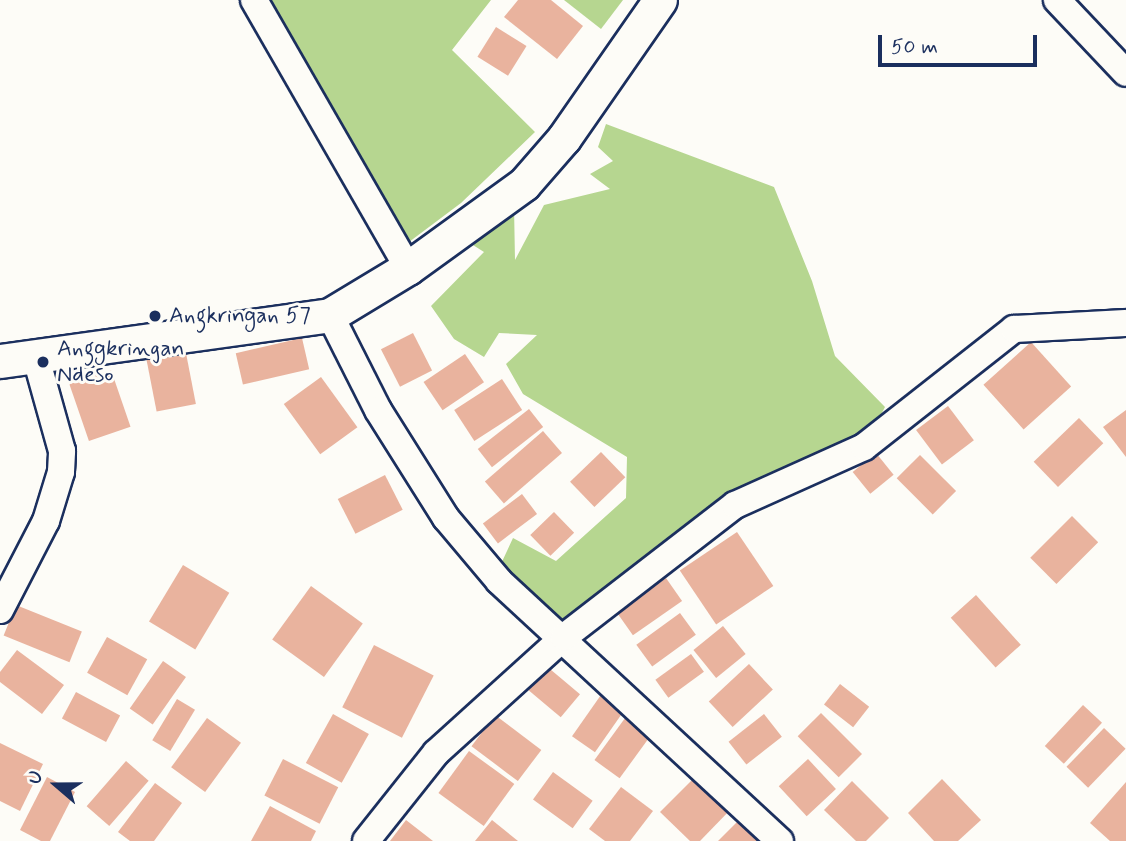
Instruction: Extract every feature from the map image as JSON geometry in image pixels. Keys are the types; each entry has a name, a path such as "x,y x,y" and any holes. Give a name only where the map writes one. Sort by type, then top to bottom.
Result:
{"main road":[{"path":"0,361 36,358 330,314 408,268 524,184 564,138 660,0"}],"street":[{"path":"254,0 408,268"},
{"path":"1057,0 1126,73"},
{"path":"330,314 377,410 446,518 499,581 564,637 780,841"},
{"path":"366,841 436,753 564,637 735,505 864,447 1014,329 1126,323"},
{"path":"0,610 46,520 61,472 62,451 36,358"}],"green space":[{"path":"268,0 491,0 452,50 535,132 461,203 405,245"},
{"path":"564,0 623,0 601,29"},
{"path":"606,124 774,187 812,281 835,356 885,407 864,447 735,505 564,637 500,566 513,538 556,561 626,498 627,457 523,394 506,364 537,335 499,333 484,357 454,339 431,306 484,252 465,240 514,206 515,260 544,205 610,189 590,174 613,161 598,147"}],"building":[{"path":"518,0 551,0 583,26 557,59 504,17"},
{"path":"496,27 527,46 508,76 477,57"},
{"path":"413,333 432,370 400,387 381,349"},
{"path":"302,338 309,369 243,384 236,353"},
{"path":"1031,342 1071,387 1024,429 983,385"},
{"path":"185,348 196,404 157,412 146,356"},
{"path":"465,354 484,382 443,410 424,382"},
{"path":"111,370 131,427 89,441 69,384"},
{"path":"321,377 357,427 320,454 284,404"},
{"path":"502,379 522,410 474,441 454,410"},
{"path":"948,406 974,440 942,464 916,430"},
{"path":"529,409 543,427 492,467 478,449"},
{"path":"1126,410 1126,457 1103,427"},
{"path":"1079,418 1103,443 1058,487 1034,462"},
{"path":"543,431 562,453 504,503 485,482"},
{"path":"601,452 625,477 594,507 570,482"},
{"path":"876,453 894,475 870,494 853,472"},
{"path":"920,455 956,491 933,514 897,478"},
{"path":"385,475 403,510 355,534 338,499"},
{"path":"522,494 537,514 498,543 483,523"},
{"path":"554,512 574,533 550,556 530,535"},
{"path":"1072,516 1098,542 1056,584 1030,558"},
{"path":"737,532 773,586 716,624 680,571"},
{"path":"183,565 229,593 195,649 149,622"},
{"path":"666,578 682,601 633,635 617,612"},
{"path":"311,586 363,624 324,677 272,639"},
{"path":"976,595 1021,645 996,668 951,618"},
{"path":"16,605 82,632 69,662 4,636"},
{"path":"680,613 696,635 652,667 636,645"},
{"path":"723,626 746,654 716,678 693,650"},
{"path":"107,637 147,659 127,695 87,673"},
{"path":"374,645 434,675 402,738 342,707"},
{"path":"17,650 64,685 42,714 0,682 0,672"},
{"path":"691,654 704,672 668,698 655,680"},
{"path":"163,661 186,677 153,725 130,709"},
{"path":"544,664 580,694 561,717 525,687"},
{"path":"749,664 773,690 733,727 709,702"},
{"path":"840,684 869,707 853,727 824,704"},
{"path":"76,692 120,715 106,742 62,718"},
{"path":"603,692 626,708 595,752 572,736"},
{"path":"177,699 195,710 170,751 152,740"},
{"path":"1083,705 1102,723 1064,764 1045,746"},
{"path":"821,713 862,754 839,777 798,736"},
{"path":"333,714 369,734 342,783 306,763"},
{"path":"628,714 653,732 620,778 594,760"},
{"path":"764,714 782,737 746,765 729,742"},
{"path":"495,715 541,750 518,781 472,746"},
{"path":"207,718 241,743 205,792 171,767"},
{"path":"1104,728 1126,749 1088,788 1066,767"},
{"path":"0,743 43,764 20,811 0,801"},
{"path":"469,751 514,784 484,826 438,793"},
{"path":"283,759 338,787 320,824 264,796"},
{"path":"808,759 836,789 807,816 779,786"},
{"path":"126,761 149,781 109,826 87,806"},
{"path":"553,772 593,801 573,828 533,800"},
{"path":"699,773 733,807 700,841 690,841 660,812"},
{"path":"47,777 75,792 50,841 41,841 20,830"},
{"path":"942,779 981,820 958,841 934,841 908,813"},
{"path":"852,781 889,818 866,841 856,841 824,810"},
{"path":"1126,782 1126,841 1110,841 1090,823"},
{"path":"155,783 182,803 154,841 130,841 118,832"},
{"path":"621,787 653,811 630,841 605,841 589,829"},
{"path":"270,806 316,831 311,841 251,841"},
{"path":"406,820 433,841 390,841"},
{"path":"492,820 518,841 475,841"},
{"path":"739,820 761,841 718,841"}],"place":[{"name":"Angkringan 57","path":"155,316"},
{"name":"Anggkringan Ndeso","path":"43,362"}]}
